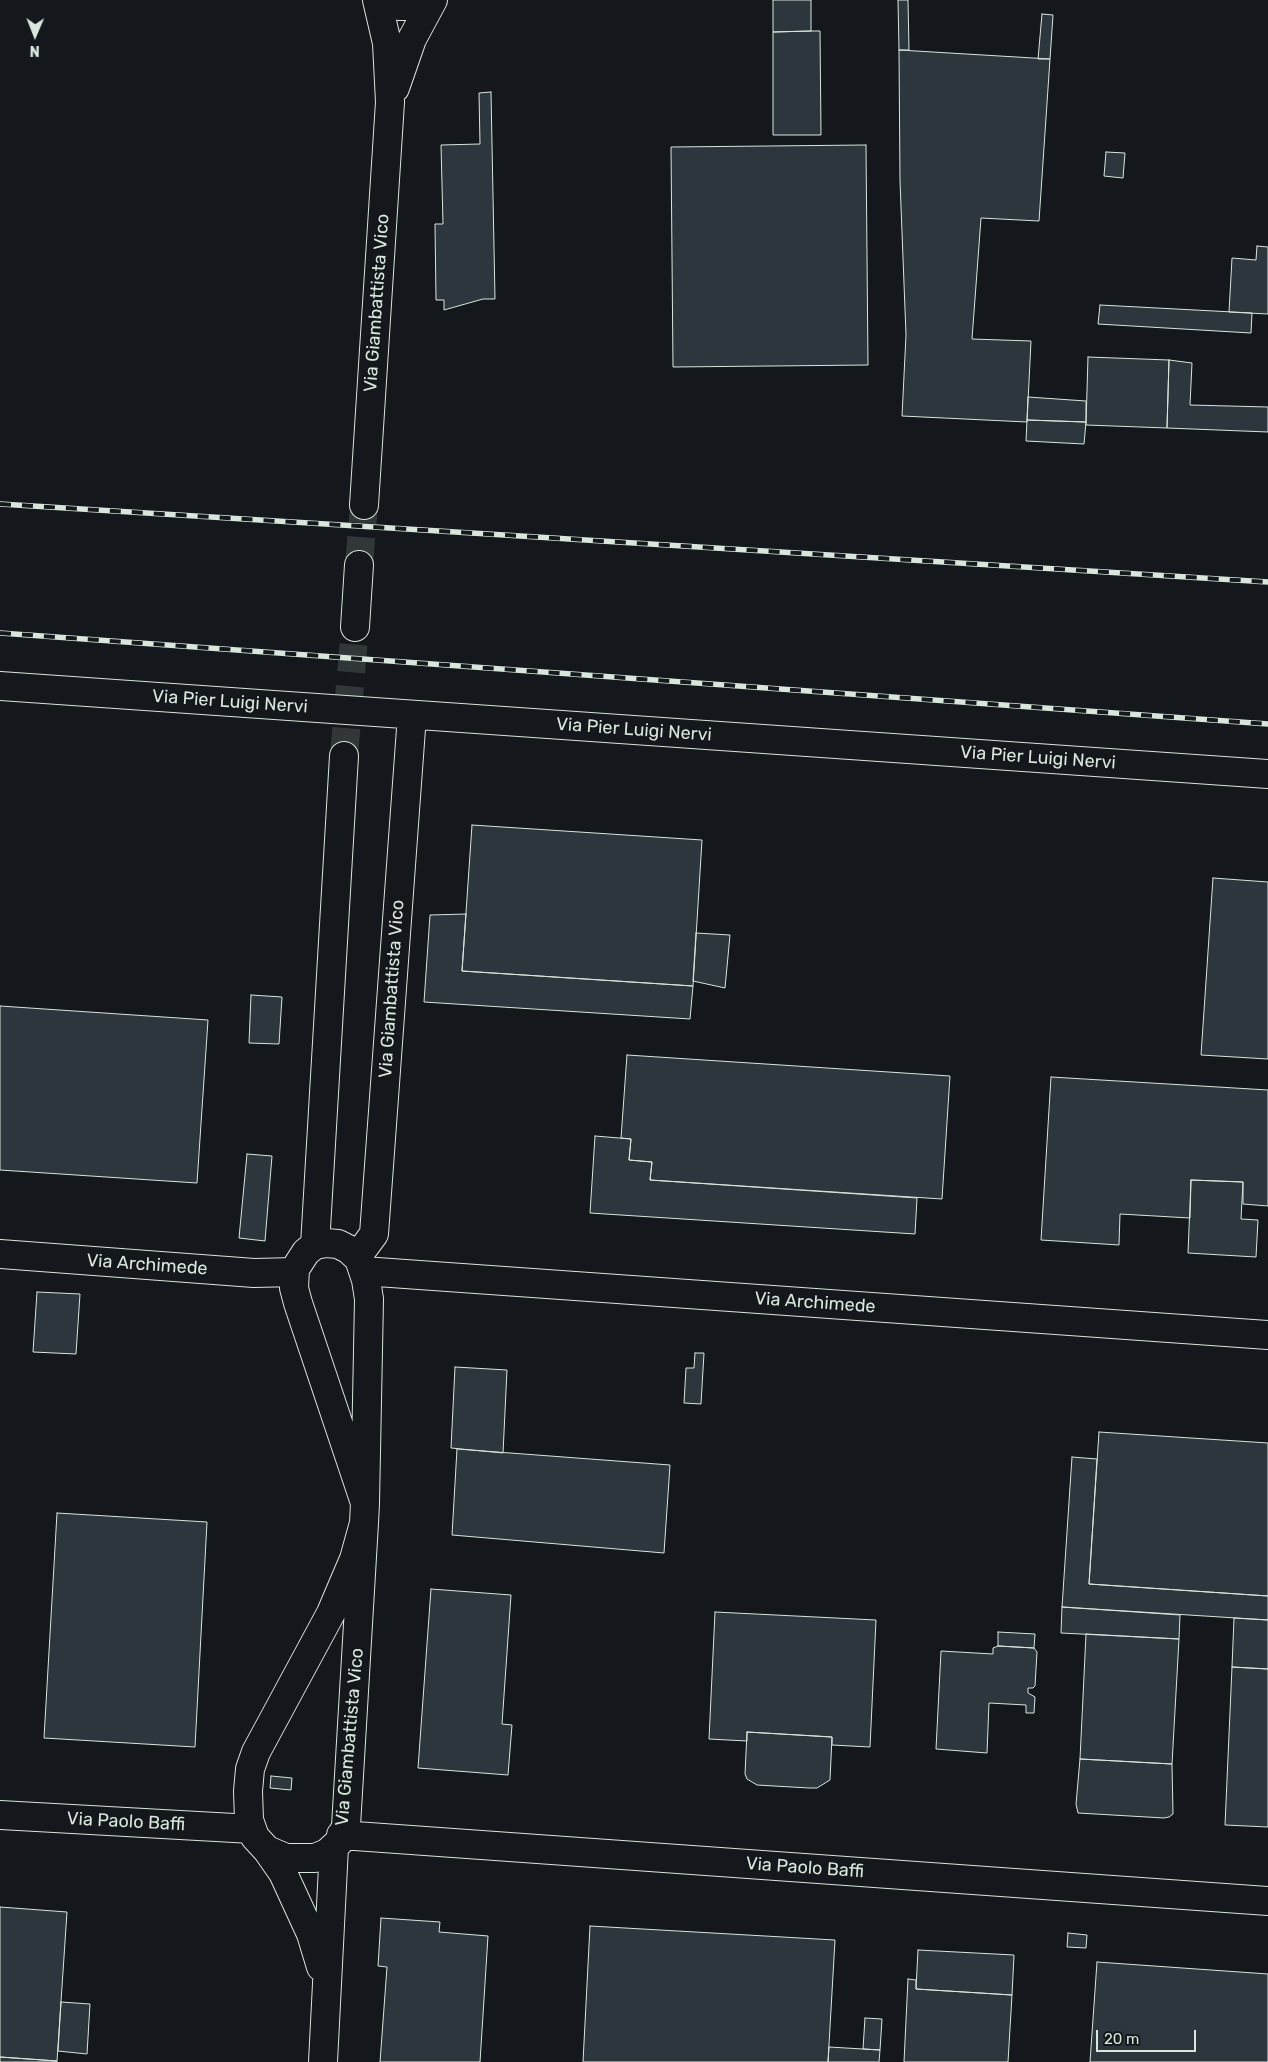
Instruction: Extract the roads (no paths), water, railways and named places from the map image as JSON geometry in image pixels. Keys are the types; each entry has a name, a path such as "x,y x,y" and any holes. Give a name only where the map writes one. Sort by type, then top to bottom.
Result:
{"street":[{"name":"Via Giambattista Vico","path":"364,505 390,102 387,43 377,0"},
{"path":"383,0 399,6 412,6 428,0"},
{"name":"Via Giambattista Vico","path":"390,102 412,39 433,0"},
{"path":"354,627 360,564"},
{"name":"Via Pier Luigi Nervi","path":"0,686 1268,774"},
{"name":"Via Giambattista Vico","path":"295,1272 294,1288 298,1303 365,1513 354,1559 331,1613 256,1752 250,1769 248,1791 249,1820 260,1840 286,1858 302,1859 321,1856 327,1853 338,1841 346,1826 365,1513 369,1298 360,1264 374,1234 412,715"},
{"path":"315,1245 344,756"},
{"path":"295,1272 306,1252 315,1245 326,1243 338,1244 348,1249 360,1264"},
{"name":"Via Archimede","path":"0,1254 254,1273 295,1272"},
{"name":"Via Archimede","path":"360,1264 1268,1335"},
{"name":"Via Paolo Baffi","path":"0,1815 260,1840"},
{"path":"260,1840 283,1873 311,1934 320,1960 327,1995"},
{"path":"323,2062 338,1841"},
{"name":"Via Paolo Baffi","path":"338,1841 1268,1901"}],"tunnel":[{"path":"359,565 364,505"},
{"path":"344,756 355,627"}],"railway":[{"path":"0,504 1268,582"},
{"path":"0,633 1268,724"}]}
